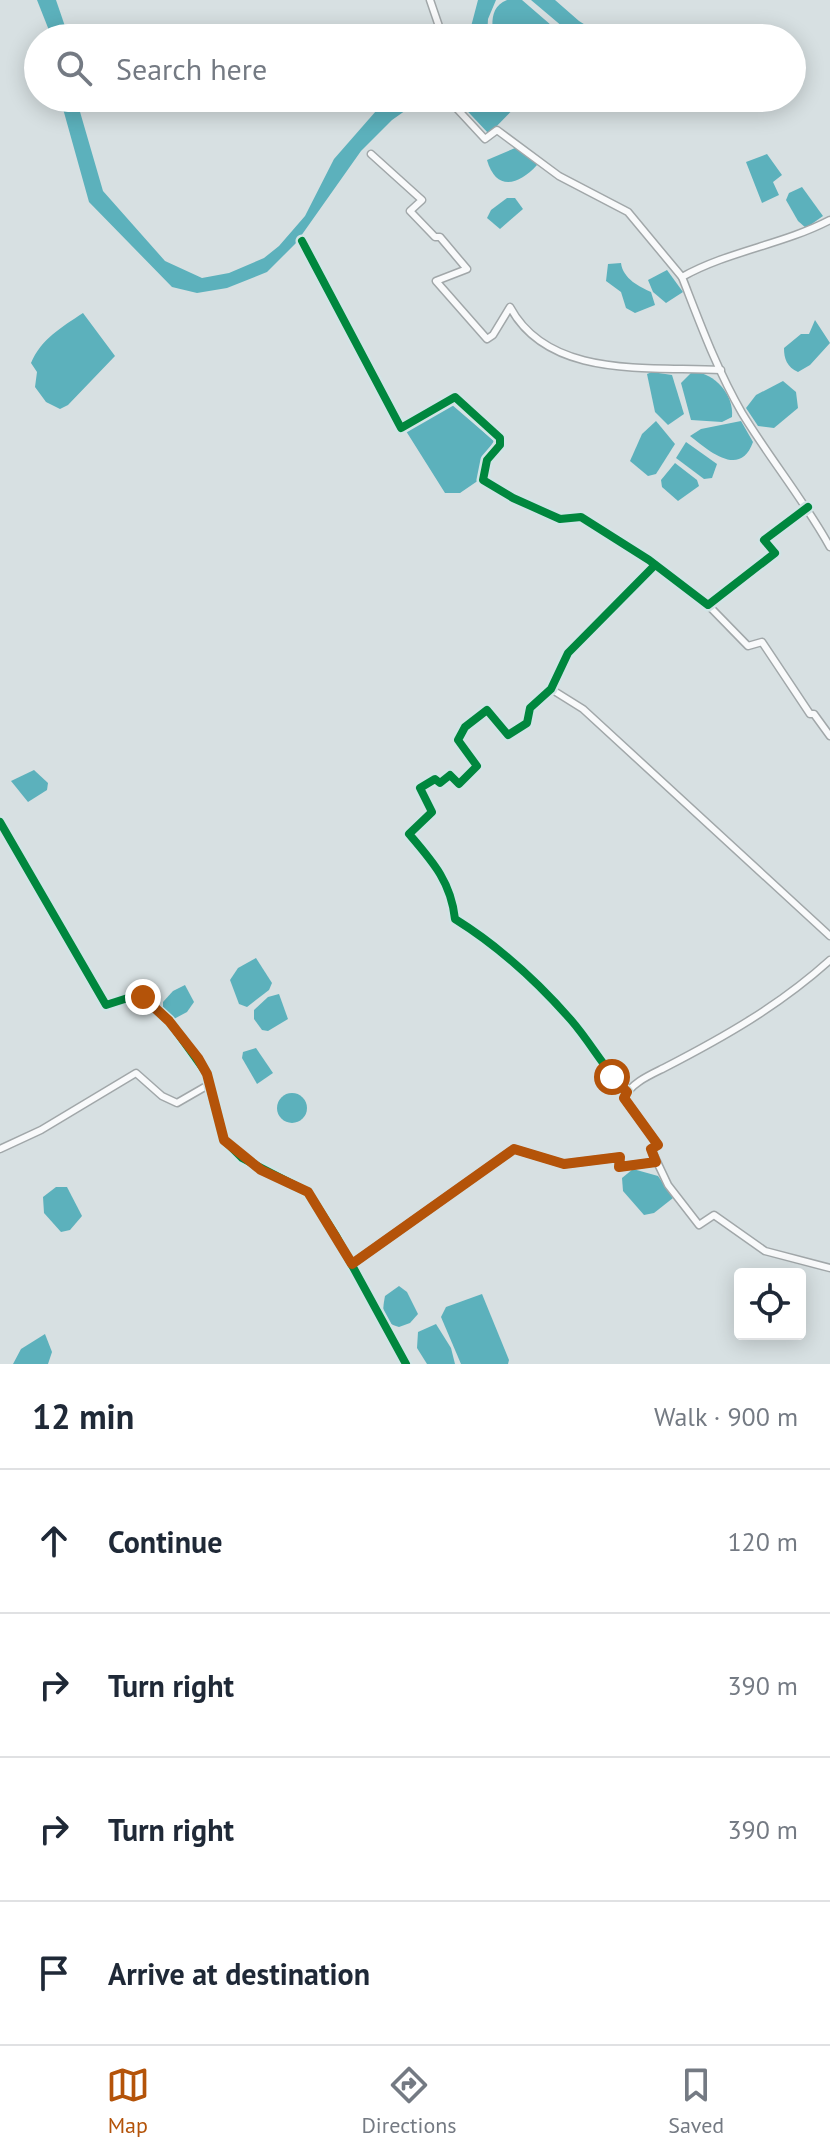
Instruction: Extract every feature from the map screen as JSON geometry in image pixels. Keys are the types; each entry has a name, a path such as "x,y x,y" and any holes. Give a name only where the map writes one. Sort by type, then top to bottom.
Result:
{"street":[{"path":"430,0 438,24"},
{"path":"460,112 485,139 497,130 559,176 628,212 682,277 741,411 808,507 830,547"},
{"path":"371,154 422,200 410,211 435,237 440,237 467,269 436,281 487,339 493,335 510,307 520,326 541,343 584,359 616,367 721,370"},
{"path":"682,277 711,261 793,237 830,220"},
{"path":"302,241 401,428 455,397 500,438 500,445 487,460 483,480 560,519 581,517 655,565 708,605 748,646 762,642 810,714 814,714 830,736"},
{"path":"708,605 775,553 764,540 808,507"},
{"path":"627,1092 571,1020 529,975 500,948 455,919 453,897 443,874 409,834 432,812 420,788 435,779 440,783 450,775 459,784 477,766 458,740 465,727 487,710 508,735 527,723 530,708 551,689 568,653 655,565"},
{"path":"551,689 583,709 830,936"},
{"path":"0,822 106,1005 134,996 143,997 169,1021 198,1058 210,1084 224,1140 251,1164 308,1192 352,1264 406,1364"},
{"path":"830,960 777,1005 704,1049 646,1077 624,1098 658,1145 651,1149 656,1162 699,1225 714,1215 765,1251 830,1268"},
{"path":"0,1149 41,1130 136,1073 162,1096 177,1103 210,1084"},
{"path":"352,1264 514,1149 564,1164 620,1157 619,1167 656,1162"}],"water":[{"path":"37,0 56,0 64,24 46,24"},
{"path":"478,0 496,0 488,24 472,24"},
{"path":"522,0 550,24 493,24 495,11 501,3"},
{"path":"531,0 555,0 584,24 559,24"},
{"path":"64,112 80,112 103,191 165,261 202,278 229,273 264,258 279,246 305,216 334,159 375,112 403,112 361,151 296,243 267,272 227,288 197,293 172,287 89,202"},
{"path":"468,112 510,112 489,134"},
{"path":"521,148 537,165 516,181 502,181 491,170 487,160"},
{"path":"767,154 782,175 773,182 779,195 762,203 746,162"},
{"path":"802,187 823,216 806,228 798,221 786,200 789,193"},
{"path":"507,198 515,198 523,209 500,229 487,218 491,210"},
{"path":"621,263 628,278 651,292 655,305 635,313 626,308 621,292 606,281 608,264"},
{"path":"667,270 683,292 666,303 653,292 648,280"},
{"path":"83,313 115,356 68,405 60,409 46,402 35,387 37,372 31,363 46,340"},
{"path":"815,320 830,343 810,365 798,372 787,362 784,348 801,334 809,334"},
{"path":"693,371 709,376 722,386 730,401 732,417 722,422 691,420 681,383"},
{"path":"647,374 672,375 684,414 668,425 655,412"},
{"path":"783,381 796,392 798,408 774,428 758,426 746,408 756,395"},
{"path":"451,404 494,441 483,459 479,480 460,493 445,493 406,431"},
{"path":"656,421 675,444 656,474 648,476 630,461 642,434"},
{"path":"741,421 753,442 740,459 732,460 714,454 690,436 701,429"},
{"path":"686,442 717,464 712,478 704,479 676,458"},
{"path":"675,463 697,480 699,486 678,501 662,487 661,480"},
{"path":"34,770 48,783 47,790 28,802 11,781"},
{"path":"256,958 272,983 269,990 247,1007 239,1004 230,980 238,968"},
{"path":"185,985 194,1002 187,1012 172,1020 163,1010 163,1002 173,991"},
{"path":"279,994 288,1019 268,1031 262,1030 254,1019 254,1010 268,997"},
{"path":"256,1048 273,1073 257,1084 242,1058 243,1052"},
{"path":"292,1093 303,1097 307,1108 303,1119 292,1123 281,1119 277,1108 281,1097"},
{"path":"633,1169 658,1176 673,1198 654,1213 644,1215 623,1191 622,1178"},
{"path":"56,1187 67,1187 82,1216 70,1230 61,1232 44,1213 43,1197"},
{"path":"399,1286 407,1292 418,1314 410,1323 399,1327 389,1322 383,1312 385,1296"},
{"path":"482,1294 508,1364 461,1364 441,1317 446,1307"},
{"path":"436,1324 451,1348 455,1364 427,1364 417,1348 418,1332"},
{"path":"45,1334 52,1352 48,1364 13,1364 21,1349"}],"cycle path":[{"path":"302,241 401,428 455,397 500,438 500,445 487,460 483,480 513,498 560,519 581,517 649,560 708,605 775,553 764,540 808,507"},
{"path":"627,1092 544,991 517,965 455,919 445,883 409,834 432,812 420,788 435,779 440,783 450,775 459,784 477,766 458,740 465,727 487,710 508,735 527,723 530,708 551,689 568,653 655,565"},
{"path":"0,822 106,1005 134,996 143,997 169,1021 207,1074 224,1140 242,1158 308,1192 336,1236 406,1364"}],"route":[{"path":"143,997 169,1021 198,1058 207,1074 224,1140 242,1158 261,1170 308,1192 352,1264 514,1149 564,1164 620,1157 619,1167 656,1162 651,1149 658,1145 624,1098 627,1092 612,1077"}]}
